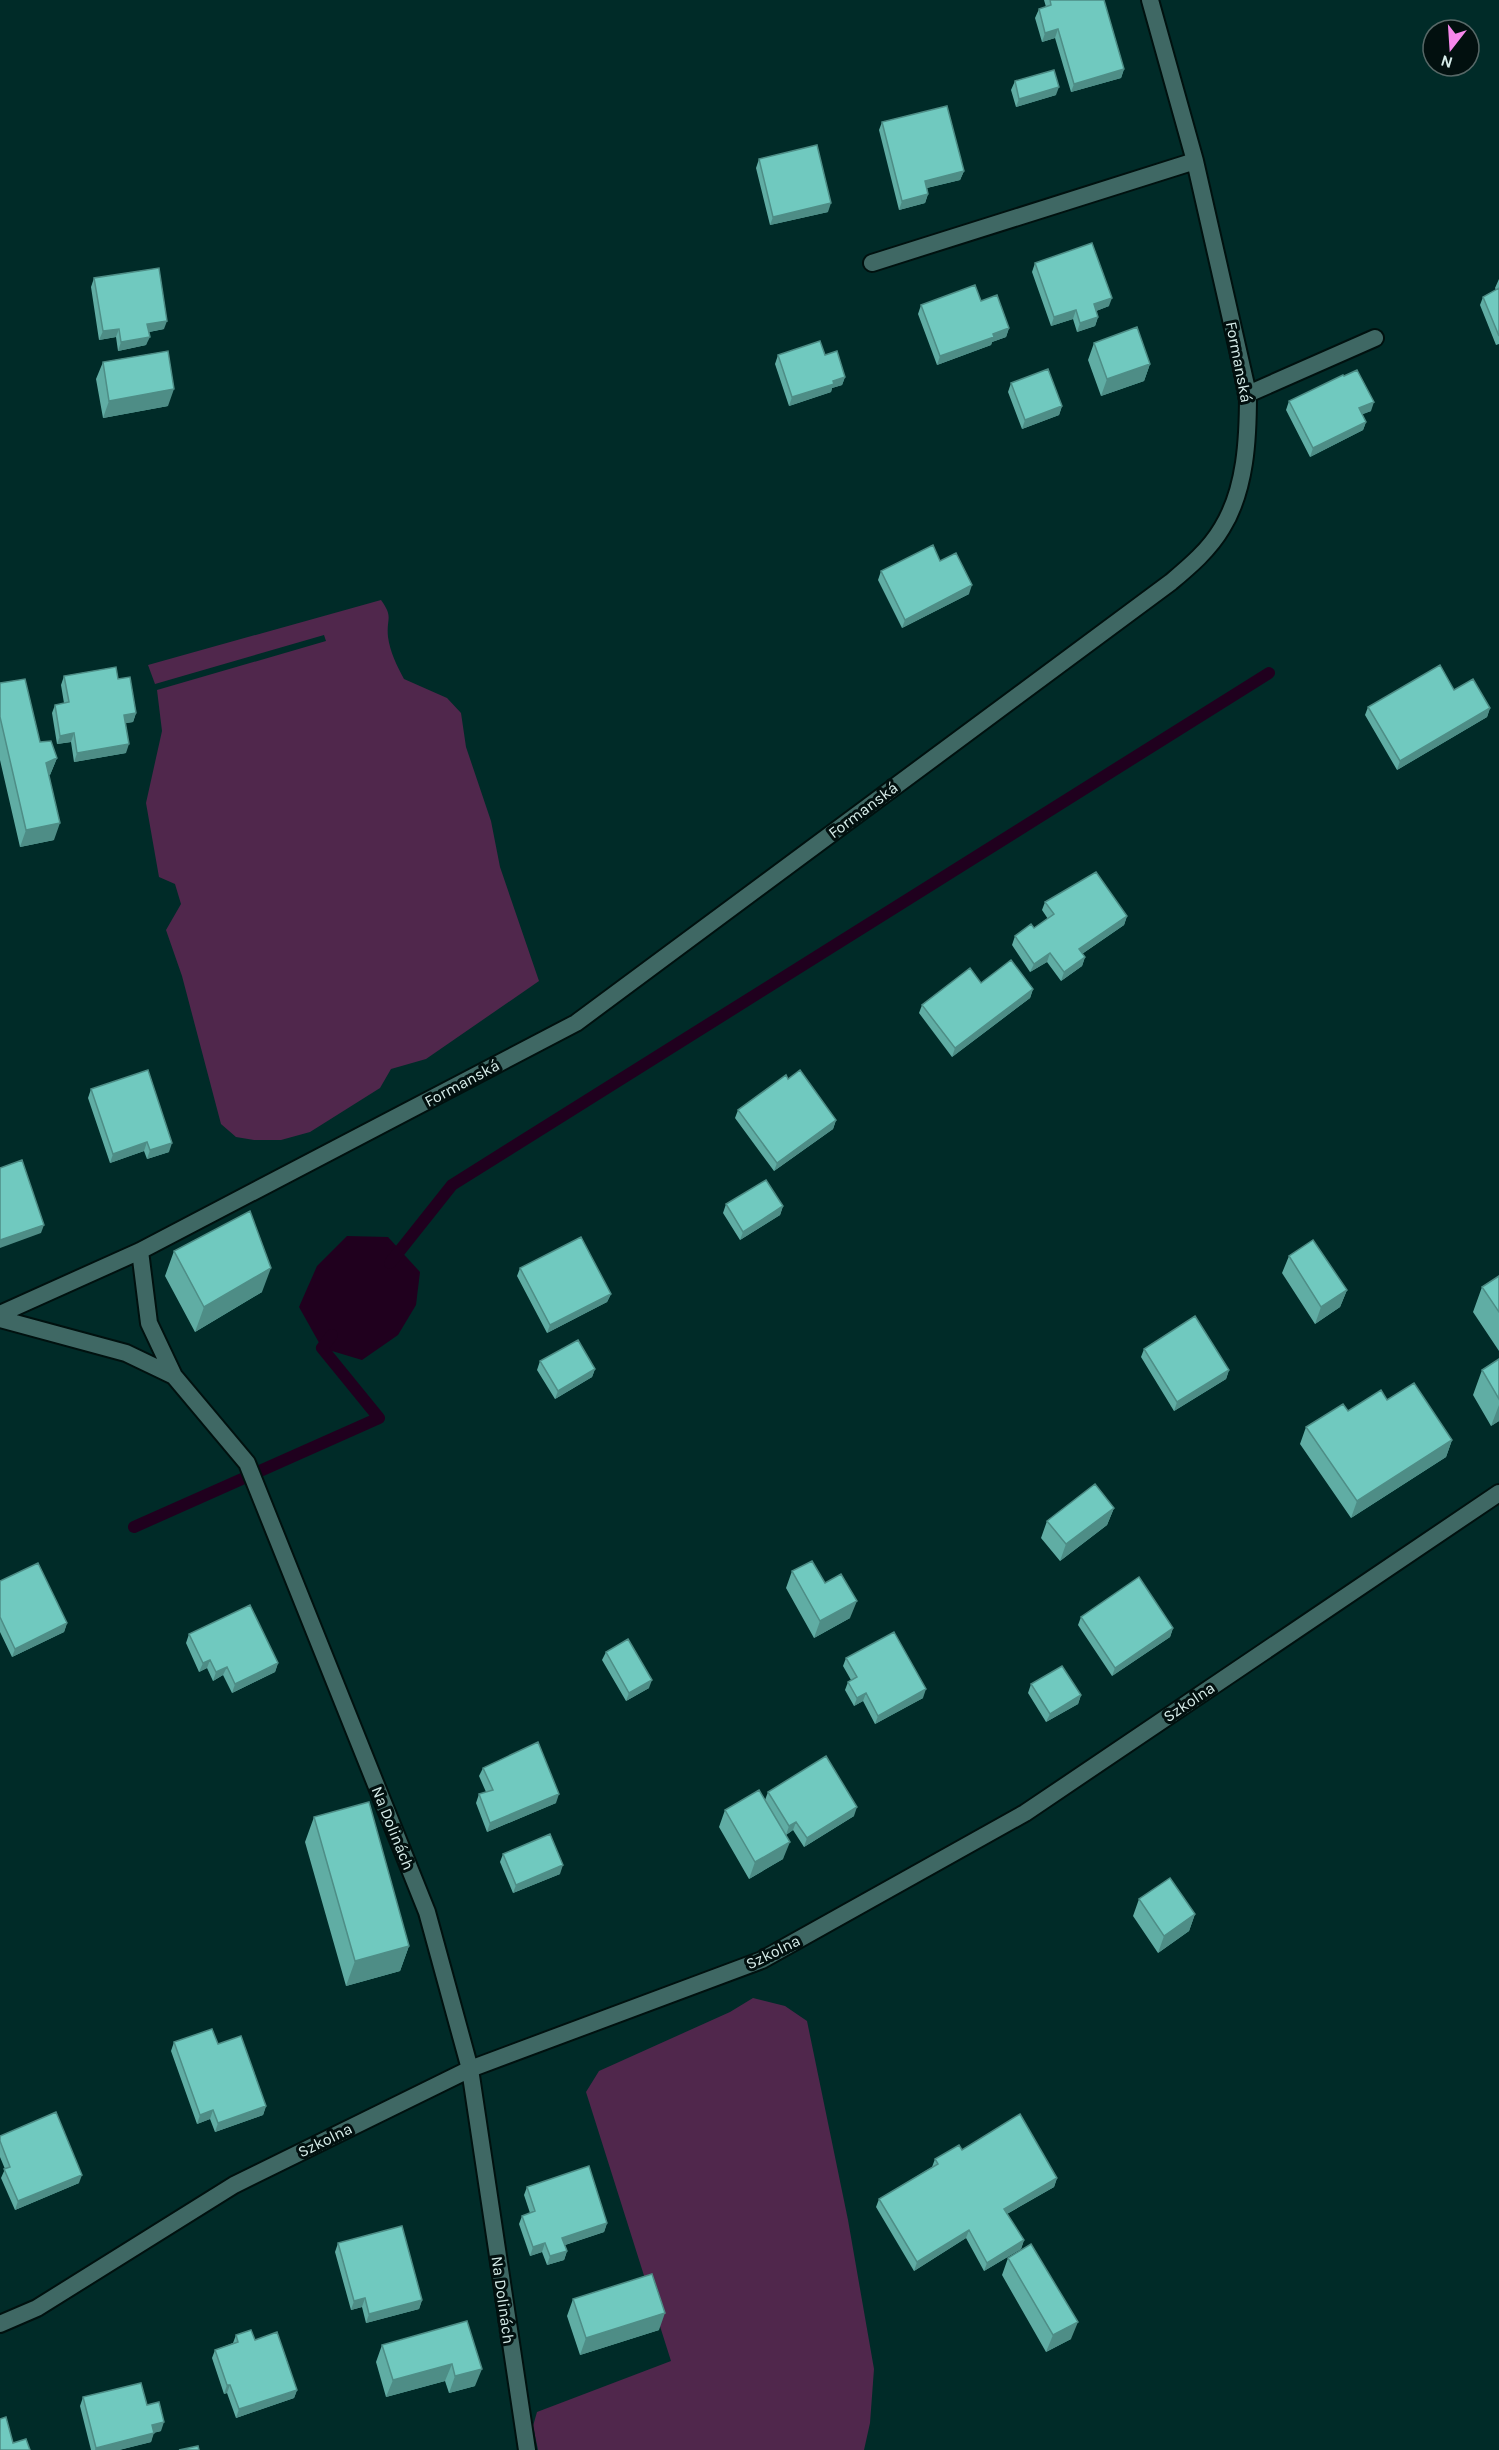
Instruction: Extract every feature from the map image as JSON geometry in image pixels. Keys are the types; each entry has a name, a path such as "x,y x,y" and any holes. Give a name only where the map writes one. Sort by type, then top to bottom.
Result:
{"street":[{"name":"Formanská","path":"0,1314 140,1251 576,1023 1171,582 1199,558 1222,528 1235,500 1248,433 1248,394 1195,161 1150,0"},
{"path":"872,263 1195,161"},
{"path":"1248,394 1375,338"},
{"name":"Na Dolinách","path":"140,1251 149,1323 174,1376 247,1463 264,1500 427,1912 470,2069 527,2450"},
{"path":"0,1320 126,1353 174,1376"},
{"name":"Szkolna","path":"0,2324 38,2308 234,2184 470,2069 772,1955 1025,1813 1499,1493"}],"shaded area":[{"path":"381,600 388,615 390,648 404,679 447,698 461,713 466,747 491,821 500,867 539,981 426,1059 391,1069 380,1088 310,1132 281,1140 236,1137 221,1124 182,976 166,930 181,904 175,884 159,877 146,803 162,731 157,690 326,641 324,635 155,684 148,665"},
{"path":"347,1236 388,1237 420,1272 416,1305 398,1335 362,1360 322,1348 299,1307 317,1266"},
{"path":"753,1998 785,2006 807,2021 848,2220 874,2369 870,2423 864,2450 538,2450 533,2426 537,2412 671,2361 586,2092 599,2071 730,2012"}],"building":[{"path":"1050,0 1104,0 1124,69 1074,84 1058,29 1045,33 1039,9 1051,5"},
{"path":"1054,70 1059,87 1019,99 1015,81"},
{"path":"947,106 964,171 925,181 928,194 902,201 882,122"},
{"path":"817,145 831,203 773,217 759,159"},
{"path":"1092,243 1112,298 1094,304 1098,317 1080,323 1076,310 1054,317 1035,263"},
{"path":"159,268 167,321 147,324 150,337 121,342 119,329 103,331 94,278"},
{"path":"975,285 981,301 997,295 1009,328 993,334 994,337 940,356 921,305"},
{"path":"1499,288 1499,336 1483,297"},
{"path":"1137,327 1150,364 1107,379 1094,343"},
{"path":"820,341 825,355 837,351 845,377 833,381 834,384 792,397 778,355"},
{"path":"168,351 174,389 109,401 103,362"},
{"path":"1048,369 1062,406 1025,420 1011,383"},
{"path":"1357,370 1374,402 1359,408 1366,422 1313,448 1289,401"},
{"path":"933,545 940,561 956,553 972,585 905,620 881,571"},
{"path":"1440,665 1454,690 1473,679 1490,708 1400,761 1368,707"},
{"path":"116,667 118,679 130,677 136,713 124,715 129,744 77,753 74,733 60,736 55,705 69,702 64,676"},
{"path":"25,679 40,742 51,741 57,758 46,763 60,823 26,830 0,717 0,683"},
{"path":"1096,872 1127,916 1079,949 1085,957 1064,972 1050,953 1034,964 1015,936 1031,924 1034,928 1054,914 1045,902"},
{"path":"1011,960 1033,989 955,1048 922,1005 970,968 981,983"},
{"path":"148,1070 172,1143 150,1150 147,1142 113,1154 91,1089"},
{"path":"800,1070 836,1120 777,1163 738,1110 786,1075 788,1079"},
{"path":"22,1160 44,1225 0,1240 0,1168"},
{"path":"766,1180 783,1206 743,1232 726,1204"},
{"path":"250,1211 271,1268 204,1307 174,1251"},
{"path":"581,1237 611,1294 550,1325 520,1268"},
{"path":"1313,1240 1347,1290 1321,1307 1289,1256"},
{"path":"1499,1276 1499,1312 1482,1287"},
{"path":"1195,1316 1229,1370 1177,1402 1144,1349"},
{"path":"578,1340 595,1369 558,1391 540,1361"},
{"path":"1499,1359 1499,1399 1482,1370"},
{"path":"1414,1383 1452,1440 1357,1501 1306,1427 1343,1404 1348,1411 1381,1390 1387,1400"},
{"path":"1095,1484 1114,1508 1066,1544 1047,1521"},
{"path":"812,1561 825,1583 841,1574 857,1601 820,1621 792,1571"},
{"path":"38,1563 67,1623 15,1649 0,1617 0,1581"},
{"path":"1139,1577 1173,1628 1115,1668 1081,1617"},
{"path":"250,1605 278,1663 235,1684 227,1667 216,1672 210,1660 203,1663 189,1634"},
{"path":"894,1632 926,1689 878,1716 866,1693 857,1698 848,1682 857,1677 846,1658"},
{"path":"628,1639 652,1680 629,1693 606,1652"},
{"path":"1062,1666 1081,1695 1050,1714 1031,1684"},
{"path":"538,1742 559,1794 490,1823 479,1794 493,1790 483,1768"},
{"path":"826,1756 857,1807 807,1838 796,1822 789,1826 768,1792"},
{"path":"759,1790 790,1842 755,1862 725,1810"},
{"path":"369,1802 409,1946 355,1961 314,1817"},
{"path":"550,1834 563,1865 516,1885 503,1854"},
{"path":"1170,1878 1195,1914 1164,1936 1139,1899"},
{"path":"212,2029 218,2044 241,2036 266,2106 218,2123 213,2110 200,2115 174,2042"},
{"path":"56,2112 82,2175 18,2201 4,2169 10,2167 0,2136"},
{"path":"1020,2114 1057,2178 1004,2209 1024,2240 987,2263 969,2230 917,2262 879,2199 938,2164 935,2159 959,2145 962,2150"},
{"path":"589,2166 607,2223 562,2238 567,2251 550,2256 545,2243 533,2247 522,2216 535,2211 527,2187"},
{"path":"402,2226 422,2300 369,2314 365,2298 354,2301 338,2243"},
{"path":"1031,2244 1078,2322 1053,2335 1008,2258"},
{"path":"652,2274 665,2313 586,2338 573,2299"},
{"path":"467,2321 482,2369 455,2376 452,2364 393,2380 382,2345"},
{"path":"251,2330 255,2340 277,2332 297,2390 239,2409 230,2385 227,2385 215,2350 238,2342 236,2335"},
{"path":"141,2383 147,2405 159,2402 164,2422 152,2425 154,2433 96,2448 83,2397"},
{"path":"6,2417 13,2443 26,2439 30,2450 0,2450 0,2419"},
{"path":"198,2446 199,2450 179,2450"}],"waterway":[{"path":"390,1263 452,1185 1269,673"},
{"path":"134,1527 379,1418 322,1348 332,1335"}]}
